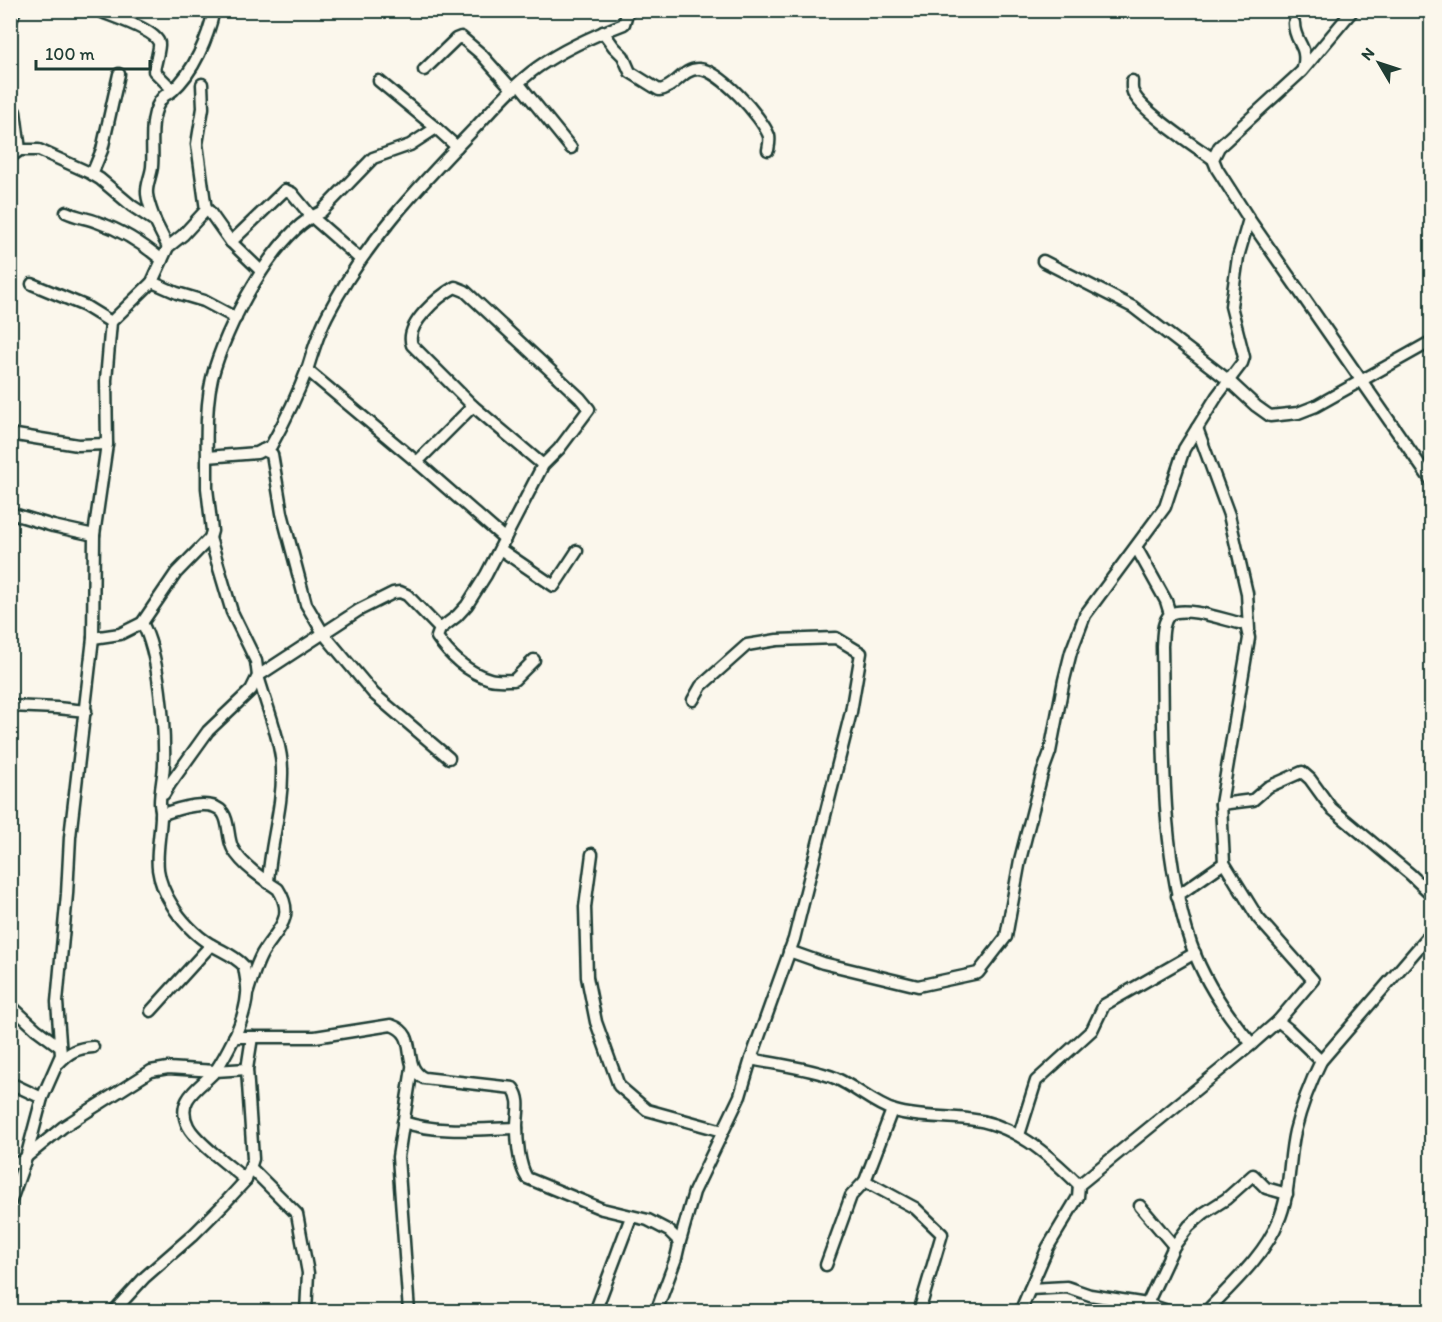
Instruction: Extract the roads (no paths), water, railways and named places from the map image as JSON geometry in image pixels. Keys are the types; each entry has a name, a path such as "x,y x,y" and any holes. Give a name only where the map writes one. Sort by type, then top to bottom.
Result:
{"street":[{"path":"10,23 15,10"},
{"path":"97,10 134,24 159,42 154,70 173,90"},
{"path":"168,246 155,221 147,195 152,169 152,131 159,105 164,96 173,90 197,59 205,42 214,10"},
{"path":"207,457 263,450 271,446 307,370 320,330 360,259 403,206 516,87 544,63 603,32 624,24 628,10"},
{"path":"1213,159 1219,147 1227,139 1302,71 1353,10"},
{"path":"1294,23 1294,30 1306,57 1302,71"},
{"path":"603,32 623,56 630,72 659,90 666,88 691,70 698,69 704,70 728,85 753,109 769,135 768,150"},
{"path":"424,70 456,39 461,37 516,87 571,148"},
{"path":"92,174 102,150 119,74"},
{"path":"379,81 457,147"},
{"path":"1132,81 1135,97 1149,111 1213,159 1249,219 1431,482"},
{"path":"202,84 203,108 197,144 206,210 231,242 261,271"},
{"path":"10,109 15,112 15,154 39,150 92,174 155,221"},
{"path":"93,638 120,634 142,623 176,573 210,538 212,531 207,488 206,418 212,379 224,342 261,271 283,243 311,216 321,212 374,158 410,145 435,128"},
{"path":"231,242 285,190 292,193 311,216 360,259"},
{"path":"10,1203 26,1158 42,1098 60,1055 57,1002 70,837 93,638 94,535 107,444 106,380 111,322 152,282 168,246 183,235 206,210"},
{"path":"66,212 118,231 146,246 162,260"},
{"path":"789,951 823,963 918,986 978,973 1006,937 1020,860 1042,774 1050,752 1071,652 1085,615 1165,507 1179,458 1228,380 1242,363 1244,357 1231,306 1238,257 1249,219"},
{"path":"1043,261 1133,307 1228,380 1270,416 1298,413 1316,406 1431,341"},
{"path":"152,282 204,301 236,318"},
{"path":"32,284 85,306 111,322"},
{"path":"534,660 514,680 492,680 474,673 445,648 437,636 440,629 457,616 467,604 502,544 543,465 559,449 589,409 465,291 454,287 446,292 413,326 410,339 412,345 473,406 543,465"},
{"path":"307,370 417,462 502,544 554,586 577,551"},
{"path":"417,462 473,406"},
{"path":"1020,1311 1048,1247 1078,1197 1079,1185 1252,1044 1278,1021 1314,980 1258,918 1224,863 1221,804 1250,638 1247,593 1229,514 1197,428"},
{"path":"10,434 78,445 107,444"},
{"path":"263,450 272,454 282,513 306,604 323,633 374,694 449,758"},
{"path":"10,513 94,535"},
{"path":"210,538 232,612 256,661 282,768 280,808 269,858 268,883"},
{"path":"1136,547 1166,601 1170,614"},
{"path":"160,803 170,784 208,731 251,690 258,676 359,610 393,593 400,592 407,595 440,629"},
{"path":"1249,630 1246,625 1239,623 1185,611 1175,611 1165,620 1162,646 1165,789 1177,896 1195,953 1207,980 1233,1022 1252,1044"},
{"path":"142,623 148,633 158,675 164,761 160,803 162,815 156,862 165,893 182,919 211,945 229,953 244,966 247,993"},
{"path":"656,1311 679,1245 694,1191 740,1096 789,951 851,712 861,653 836,638 777,640 747,645 701,686 693,700"},
{"path":"10,706 86,711"},
{"path":"1221,804 1253,800 1268,787 1302,772 1310,779 1331,808 1410,874 1431,895"},
{"path":"162,815 181,807 213,806 223,813 231,846 237,855 278,889 282,897 284,918 282,927 261,956 234,1037 215,1071 195,1088 188,1099 186,1112 188,1125 196,1136 246,1180"},
{"path":"592,854 585,907 587,976 596,1022 619,1086 647,1110 723,1131"},
{"path":"1177,896 1224,863"},
{"path":"1206,1311 1264,1247 1278,1222 1287,1194 1295,1131 1312,1079 1321,1061 1431,932"},
{"path":"151,1011 211,945"},
{"path":"1019,1135 1036,1080 1092,1030 1104,1005 1195,953"},
{"path":"10,1005 59,1046"},
{"path":"1278,1021 1321,1061"},
{"path":"234,1037 315,1037 391,1025 401,1028 408,1038 412,1068 398,1157 409,1311"},
{"path":"112,1311 193,1235 246,1180 253,1159 247,1068 252,1037"},
{"path":"58,1064 68,1053 93,1047"},
{"path":"751,1059 833,1077 859,1089 891,1110 909,1115 970,1119 999,1126 1019,1135 1079,1185"},
{"path":"10,1162 19,1163 63,1127 151,1071 168,1068 215,1071 247,1068"},
{"path":"412,1068 416,1074 424,1078 513,1088 519,1099 517,1128 522,1169 527,1178 602,1209 648,1220 669,1231 677,1239 679,1245"},
{"path":"10,1083 42,1098"},
{"path":"826,1265 851,1196 865,1181 891,1110"},
{"path":"403,1122 419,1127 465,1131 517,1128"},
{"path":"251,1168 297,1214 308,1273 306,1311"},
{"path":"1148,1304 1174,1246 1189,1226 1204,1213 1226,1199 1253,1175 1266,1188 1287,1194"},
{"path":"865,1181 915,1208 942,1234 919,1311"},
{"path":"1140,1206 1174,1246"},
{"path":"595,1311 631,1217"},
{"path":"1029,1289 1067,1287 1090,1295 1148,1304 1171,1311"}]}
